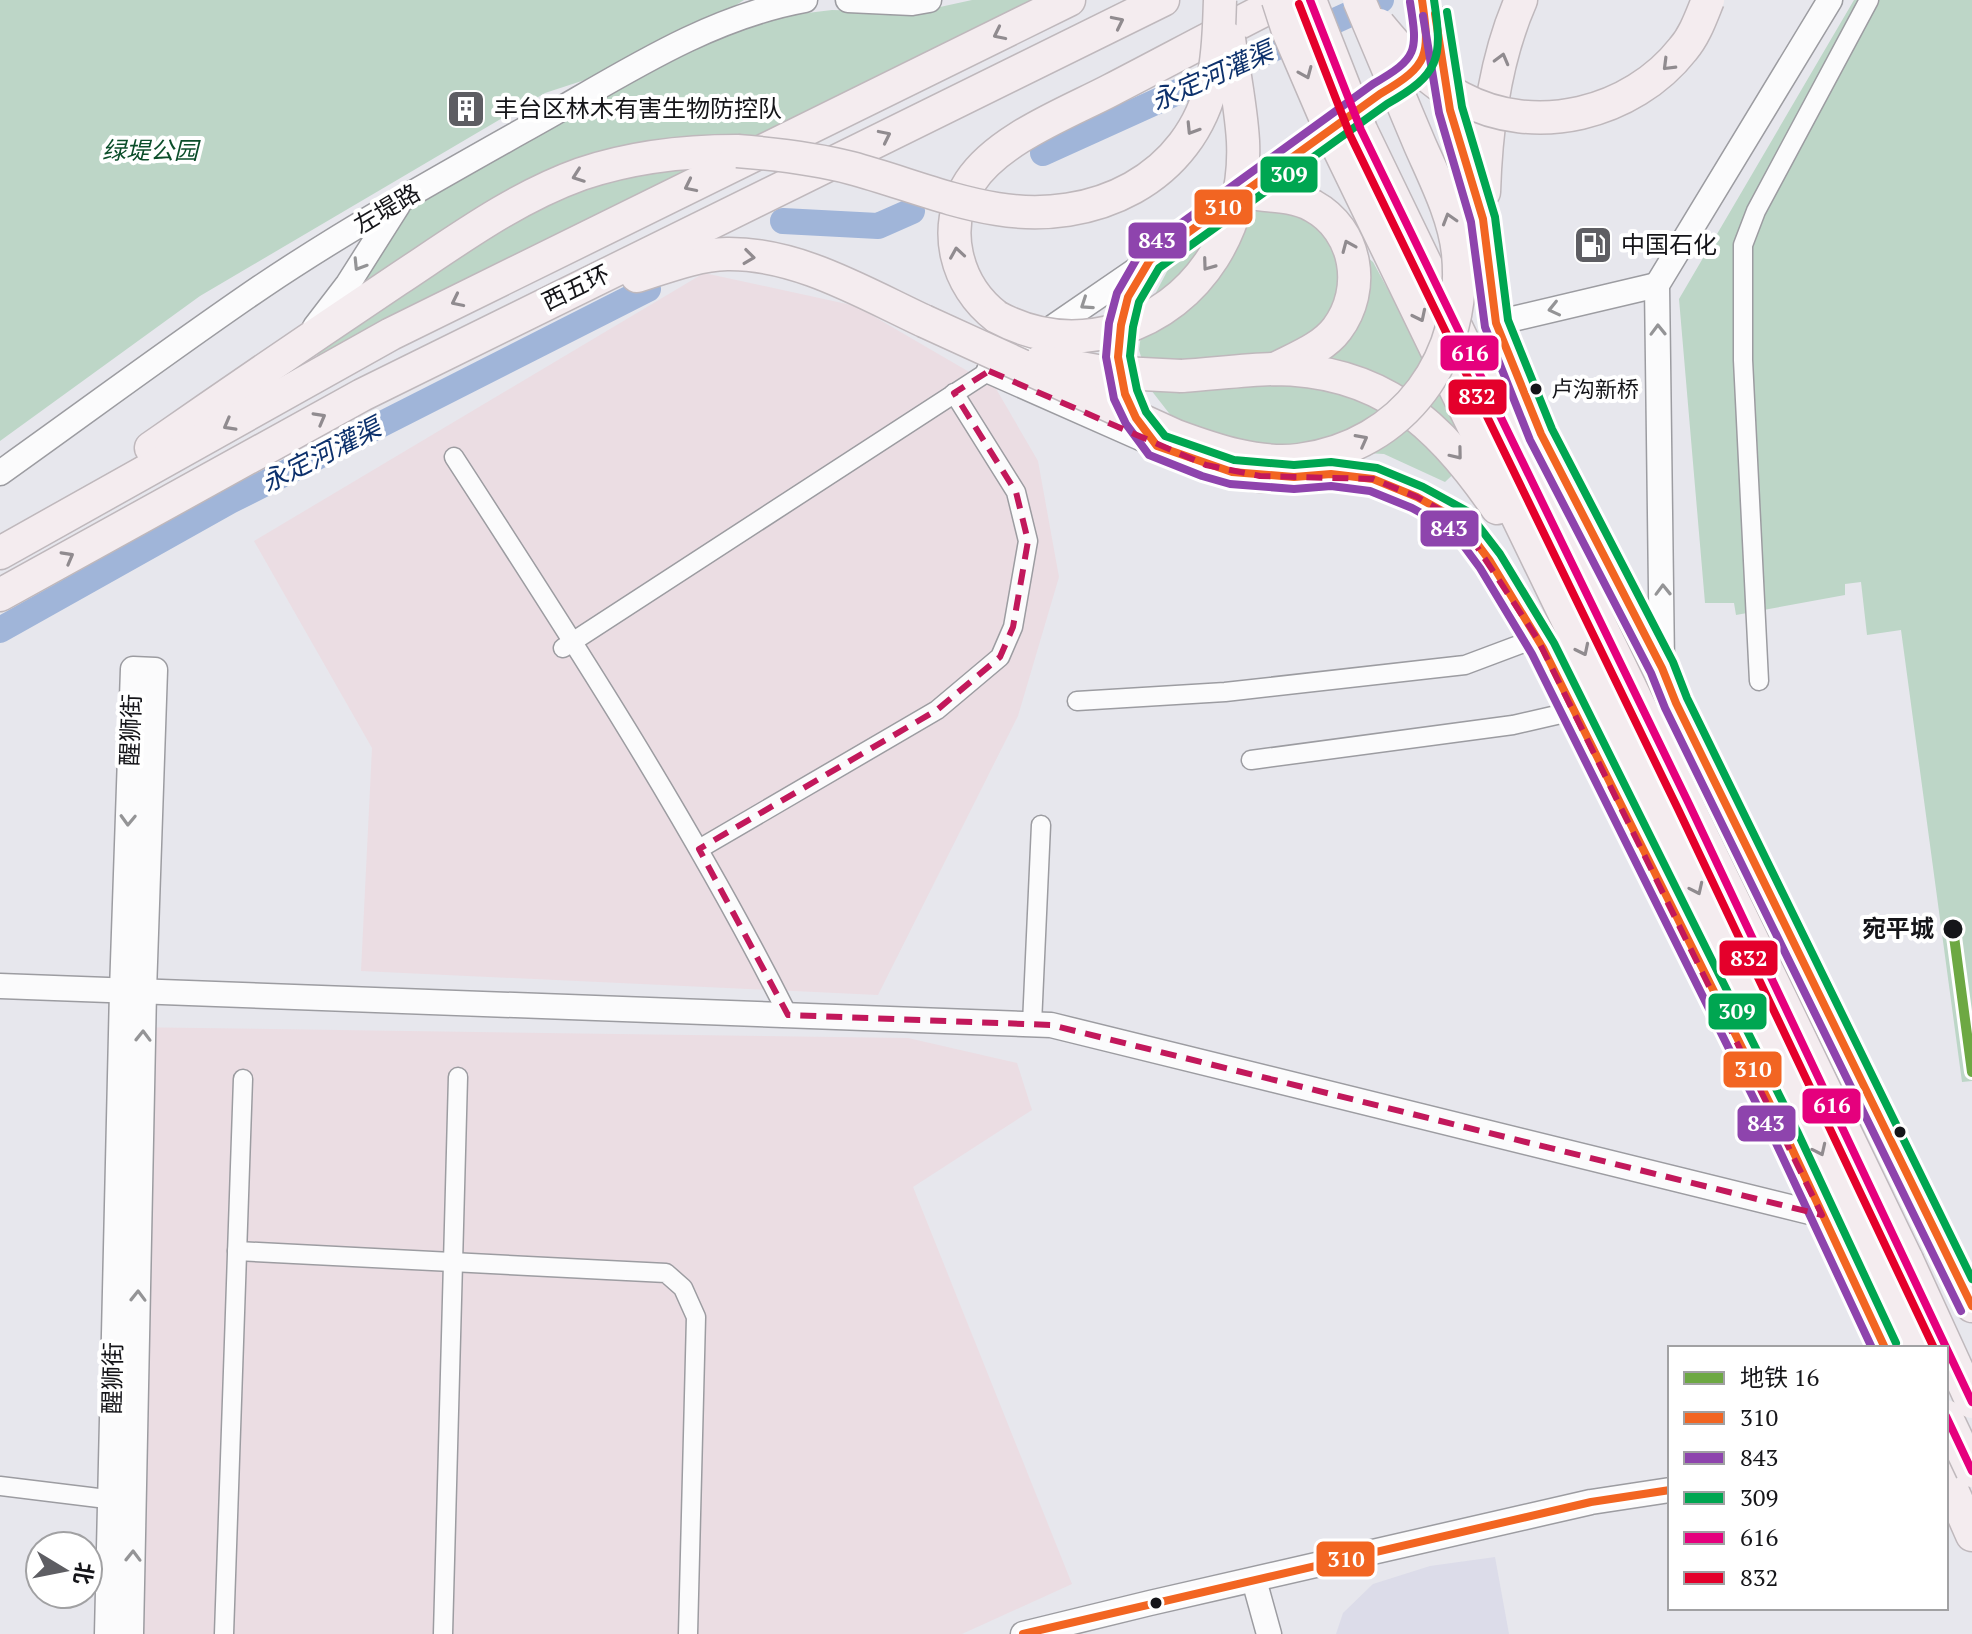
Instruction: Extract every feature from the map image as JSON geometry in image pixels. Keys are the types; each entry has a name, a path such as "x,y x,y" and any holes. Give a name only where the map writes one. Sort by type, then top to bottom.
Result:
{"highway":[{"name":"西五环","path":"0,552 391,334 1069,0"},
{"name":"西五环","path":"0,595 362,395 1163,0"},
{"path":"0,552 467,233 545,189 583,174 664,155 737,151 821,162 997,209 1058,212 1110,200 1156,173 1181,147 1199,118 1213,81 1221,0"},
{"path":"1221,0 1239,100 1243,143 1235,209 1222,246 1183,294 1164,311 1142,322 1113,331 1066,338 1035,334 997,317 981,305 971,291 960,270 955,250 955,226 959,204 970,181 980,171 1008,146 1029,133 1281,0 1288,31 1349,138 1907,1260 1946,1346"},
{"path":"1310,0 1349,138 1643,775"},
{"path":"1422,0 1450,110 1483,219"},
{"path":"1433,0 1434,38 1408,78 1380,94 1150,260 1128,297 1121,325 1118,357 1125,394 1136,418 1157,446 1232,472 1294,477 1331,474 1373,479 1417,497 1460,521 1490,561 1537,638 1786,1136 1884,1346"},
{"path":"1521,0 1500,64 1485,153 1483,219 1496,323 1541,434 1662,668 1676,703 1971,1304"},
{"path":"1360,3 1396,46 1436,84 1483,108 1535,117 1560,117 1602,108 1648,84 1685,47 1708,0"},
{"path":"538,306 692,259 727,254 769,259 816,271 924,321 988,360 1213,450 1255,458 1297,460 1338,452 1363,440 1405,411 1423,390 1449,343 1459,284 1458,251 1451,220 1360,3"},
{"path":"1380,94 1401,90 1417,93 1450,110"},
{"path":"1246,193 1285,197 1312,205 1331,219 1345,236 1353,255 1355,281 1337,330 1313,349 1275,369"},
{"path":"988,360 1103,372 1181,376 1275,369 1317,374 1361,385 1401,402 1451,445 1561,603"},
{"path":"1676,703 1677,802 1913,1346"},
{"path":"1575,714 1677,802"},
{"path":"1948,1350 1972,1402"},
{"path":"1948,1420 1972,1471"},
{"path":"1948,1481 1972,1535"}],"street":[{"name":"左堤路","path":"0,473 263,286 401,200 645,62 715,26 769,7 805,0"},
{"path":"848,0 912,3 929,0"},
{"path":"1662,668 1657,285 1830,0"},
{"path":"1759,681 1743,360 1743,245 1756,211 1869,0"},
{"path":"295,349 348,284 401,200"},
{"path":"569,645 954,393 988,360 1150,260"},
{"path":"1496,323 1657,285"},
{"path":"988,360 1157,446"},
{"path":"699,849 937,710 1000,657 1013,627 1028,541 1016,492 954,393"},
{"path":"454,457 699,849 738,916 788,1015"},
{"path":"1077,701 1225,692 1465,665 1537,638"},
{"name":"醒狮街","path":"131,1634 122,1501 133,991 133,669 155,670 133,991"},
{"path":"1251,760 1575,714"},
{"path":"1032,1024 1041,825"},
{"path":"0,986 1051,1025 1822,1215"},
{"path":"443,1634 458,1077"},
{"path":"224,1634 243,1079"},
{"path":"237,1251 666,1273 683,1288 696,1317 688,1634"},
{"path":"1889,1346 1971,1304"},
{"path":"1948,1448 1972,1435"},
{"path":"0,1486 122,1501"},
{"path":"1023,1634 1591,1502 1668,1490"},
{"name":"醒狮街","path":"107,1634 122,1501"},
{"path":"1254,1580 1269,1634"}],"highlighted area":[{"path":"989,371 1206,465 1260,476 1373,479 1417,497 1460,521 1537,638 1822,1215 1051,1025 788,1015 699,849 937,710 1000,657 1013,627 1028,541 1016,492 954,393"}],"shaded area":[{"path":"704,273 856,306 995,387 1038,461 1059,577 1018,716 878,995 361,971 372,748 254,541"},
{"path":"123,1027 908,1038 1017,1063 1032,1110 913,1187 1072,1584 962,1634 111,1634"},
{"path":"1495,1557 1509,1634 1336,1634 1343,1613 1373,1584 1430,1566"}],"green space":[{"name":"绿堤公园","path":"0,0 744,0 655,57 545,93 200,296 0,441"},
{"path":"972,0 1038,0 783,123 313,363 353,290 413,203 728,29 774,17 832,10 917,12"},
{"path":"1854,0 1972,0 1972,1081 1962,1082 1901,630 1867,635 1861,582 1845,584 1845,595 1736,615 1734,603 1705,603 1679,299"},
{"path":"1263,208 1318,216 1373,262 1466,433 1462,466 1445,482 1384,454 1279,448 1221,437 1172,417 1151,390 1139,350 1141,335 1152,300 1172,262 1210,233"}],"waterway":[{"name":"永定河灌渠","path":"1043,153 1381,0"},
{"name":"永定河灌渠","path":"783,221 878,226 912,211"},
{"name":"永定河灌渠","path":"0,630 230,501 648,289"}],"metro line":[{"name":"16","path":"1953,929 1972,1072"}],"transit line":[{"name":"616","path":"1310,0 1361,130 1689,804 1945,1346"},
{"name":"310","path":"1422,0 1425,46 1423,57 1409,75 1150,260 1128,297 1121,325 1118,357 1125,394 1136,418 1157,446 1232,472 1294,477 1331,474 1373,479 1417,497 1460,521 1490,561 1543,648 1786,1136 1884,1346"},
{"name":"309","path":"1434,0 1437,51 1434,63 1418,83 1159,268 1139,302 1133,327 1130,356 1137,390 1146,412 1165,436 1234,460 1294,465 1331,462 1377,468 1423,487 1467,511 1500,554 1554,643 1797,1131 1896,1343"},
{"name":"843","path":"1410,2 1414,43 1407,60 1140,253 1117,293 1109,323 1106,357 1114,399 1126,424 1149,455 1202,476 1230,484 1294,489 1331,486 1370,491 1412,508 1452,530 1480,568 1532,654 1775,1141 1871,1346"},
{"name":"832","path":"1299,4 1350,135 1678,809 1933,1346"},
{"name":"309","path":"1447,12 1462,107 1495,217 1508,320 1552,429 1673,662 1687,698 1972,1279"},
{"name":"310","path":"1435,14 1450,110 1483,219 1496,323 1541,434 1662,668 1676,703 1972,1306"},
{"name":"843","path":"1423,16 1439,113 1471,222 1485,327 1530,440 1651,673 1665,708 1961,1311"},
{"name":"616","path":"1948,1351 1972,1402"},
{"name":"616","path":"1948,1420 1972,1471"},
{"name":"310","path":"1023,1634 1591,1502 1668,1490"}],"place":[{"name":"丰台区林木有害生物防控队","path":"466,109"},
{"name":"中国石化","path":"1593,245"},
{"name":"卢沟新桥","path":"1536,389"},
{"name":"宛平城","path":"1953,929"}]}
